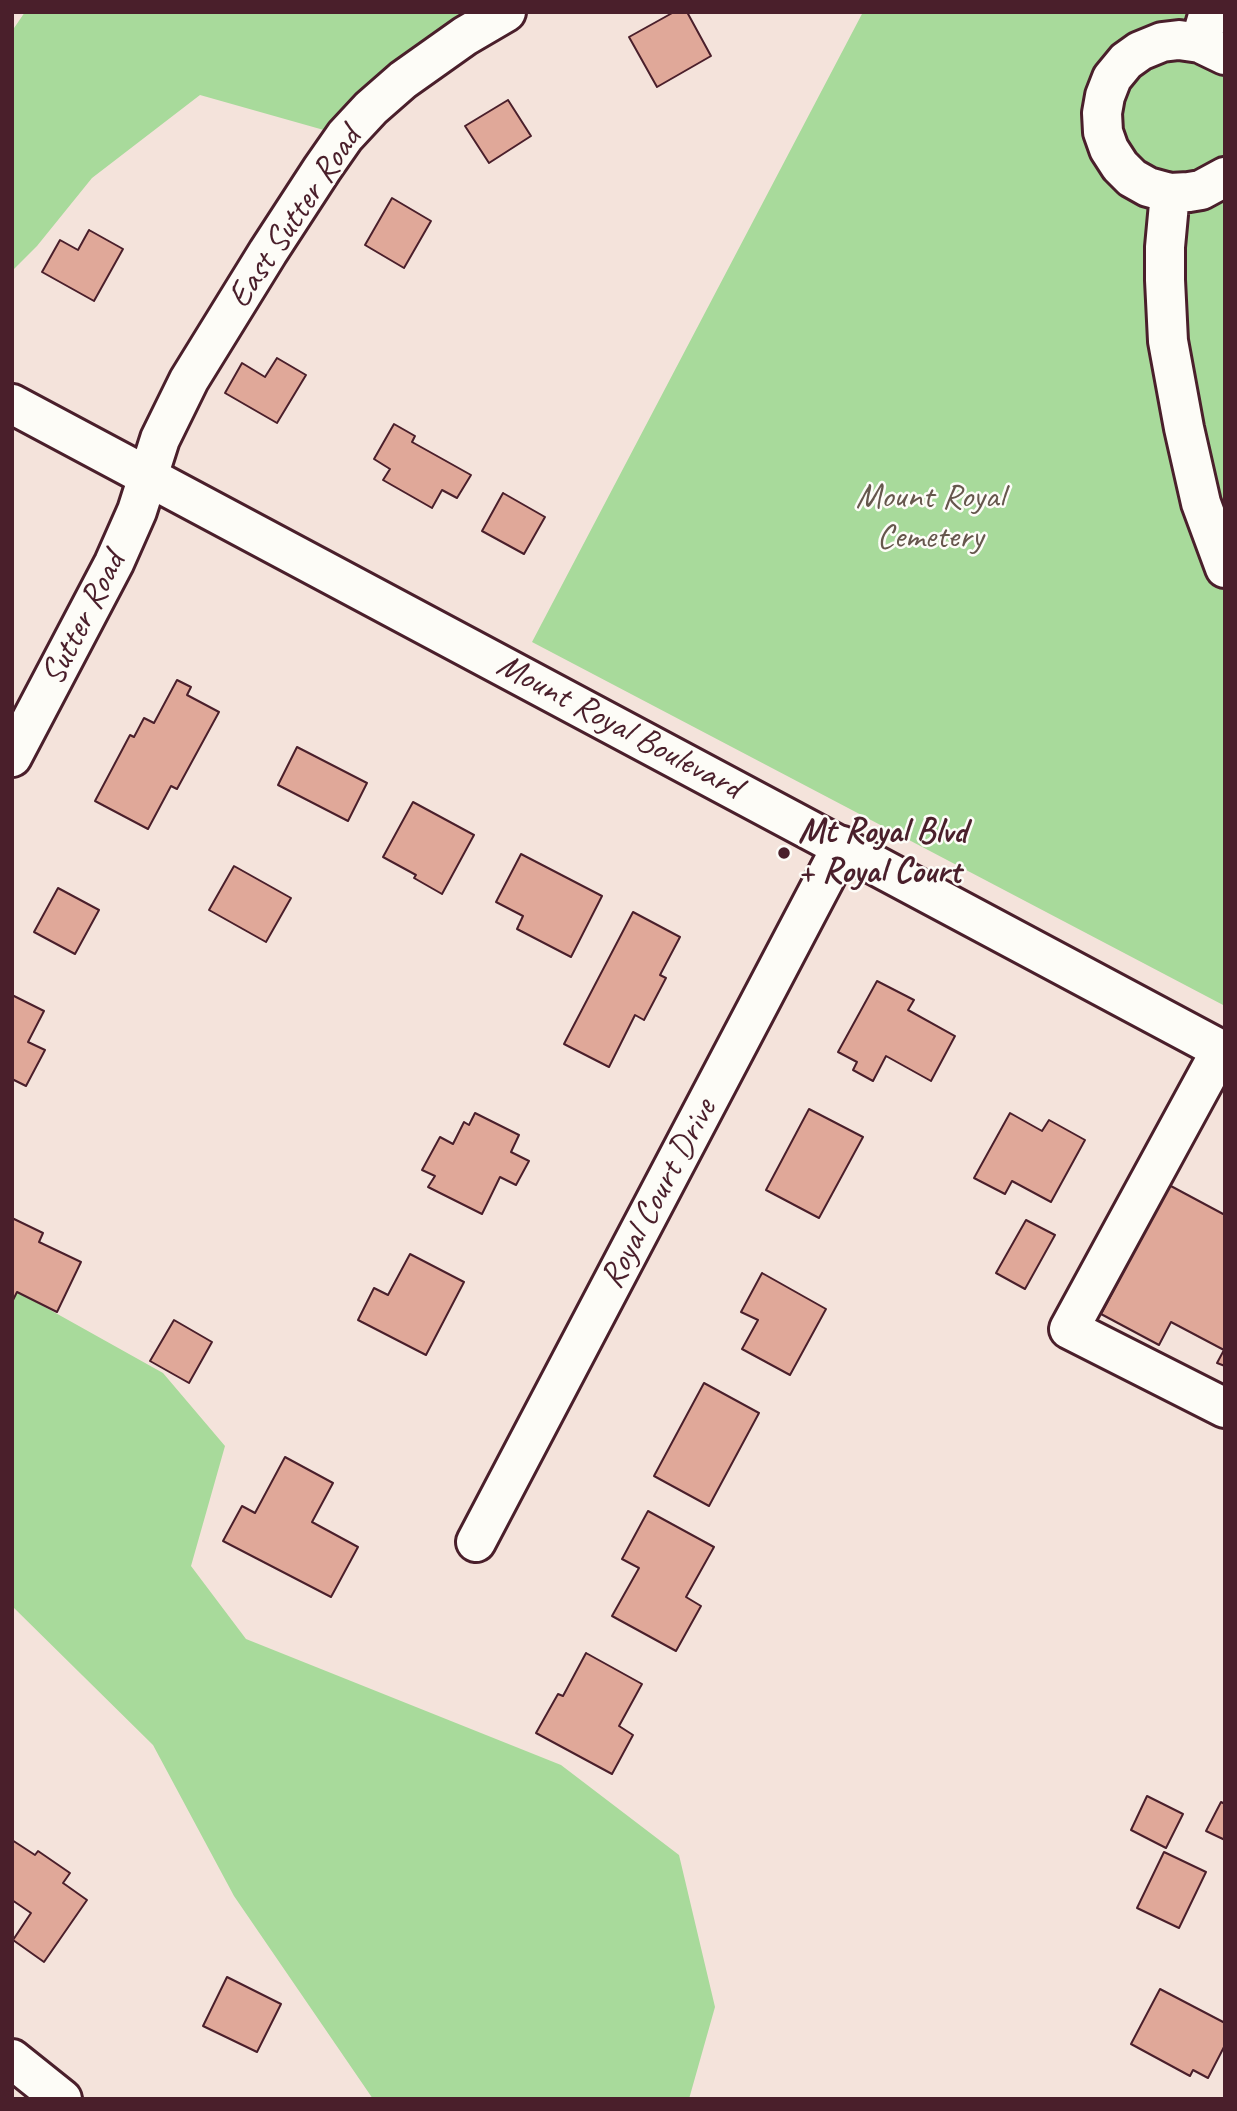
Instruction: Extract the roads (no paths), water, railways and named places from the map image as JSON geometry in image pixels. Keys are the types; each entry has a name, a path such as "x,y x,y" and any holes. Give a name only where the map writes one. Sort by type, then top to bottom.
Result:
{"street":[{"name":"East Sutter Road","path":"148,478 160,439 190,380 268,252 345,136 403,80 465,36 506,12"},
{"path":"1212,37 1162,42 1140,51 1126,61 1112,78 1102,113 1109,149 1132,178 1148,187 1170,193 1201,190 1225,177"},
{"path":"1170,193 1165,247 1168,341 1201,503 1225,568"},
{"name":"Mount Royal Boulevard","path":"12,404 1223,1051"},
{"name":"Sutter Road","path":"12,757 114,563 148,478"},
{"name":"Royal Court Drive","path":"476,1542 842,846"},
{"path":"1223,1051 1069,1329 1225,1408"},
{"path":"12,2059 62,2099"}],"place":[{"name":"Mt Royal Blvd + Royal Court","path":"784,853"}],"park label":[{"name":"Mount Royal Cemetery","path":"930,518"}]}
